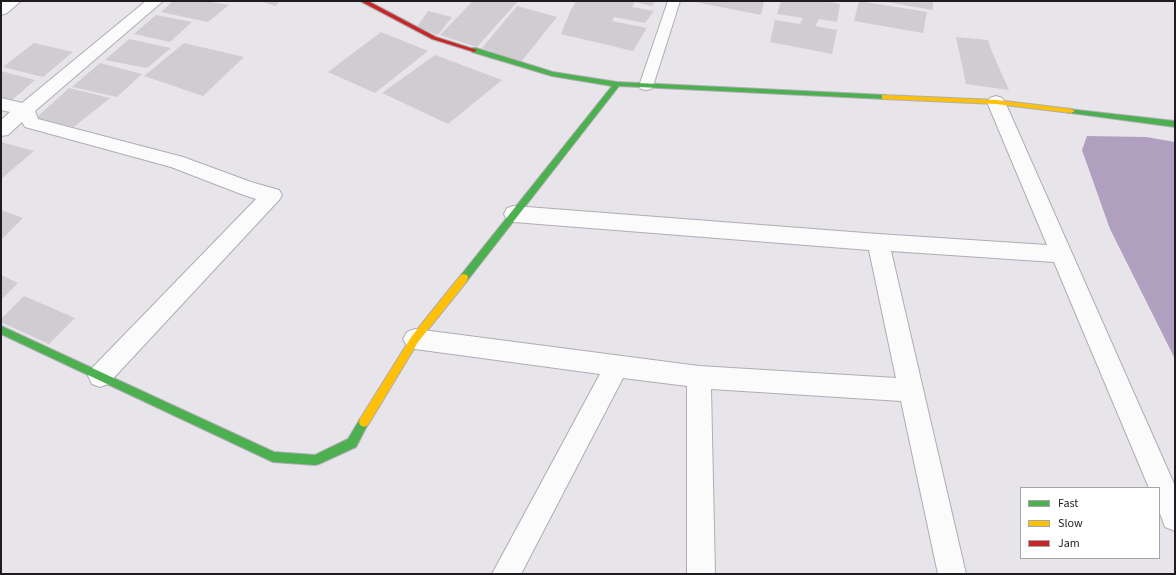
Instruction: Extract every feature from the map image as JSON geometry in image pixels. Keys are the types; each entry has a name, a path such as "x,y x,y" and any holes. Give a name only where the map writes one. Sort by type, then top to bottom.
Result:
{"street":[{"path":"1,10 13,1"},
{"path":"1,130 155,1"},
{"path":"364,1 434,38 552,74 617,84 996,102 1175,124"},
{"path":"1,330 273,457 315,460 352,443 415,339 617,84"},
{"path":"996,102 1175,516"},
{"path":"1,104 25,110"},
{"path":"25,110 31,123 176,162 248,189 272,195 100,376"},
{"path":"514,214 878,242 1061,254"},
{"path":"878,242 952,574"},
{"path":"415,339 699,377 911,390"},
{"path":"506,574 616,366"},
{"path":"699,377 701,574"}],"lane":[{"path":"646,86 674,1"}],"shaded area":[{"path":"1087,136 1146,137 1175,142 1175,359 1110,229 1082,150"}],"building":[{"path":"173,1 205,1 229,5 208,22 161,12"},
{"path":"260,1 280,1 275,6"},
{"path":"473,1 518,1 477,47 440,35"},
{"path":"576,1 655,1 652,6 635,2 632,7 654,11 645,23 614,17 612,21 647,28 633,51 561,34"},
{"path":"690,1 764,1 761,15"},
{"path":"781,1 824,1 840,4 837,22 819,19 815,26 837,30 832,54 770,42 775,20 800,24 803,18 777,14"},
{"path":"859,1 927,12 923,33 854,21"},
{"path":"933,1 933,10 886,2"},
{"path":"517,6 557,17 521,62 482,48"},
{"path":"428,11 452,17 438,35 417,27"},
{"path":"156,15 192,22 170,42 134,34"},
{"path":"381,32 428,51 375,93 328,72"},
{"path":"956,37 988,40 1009,90 966,84"},
{"path":"129,39 171,48 147,68 105,60"},
{"path":"34,43 73,52 43,77 3,67"},
{"path":"184,43 244,57 203,96 144,76"},
{"path":"435,55 502,80 448,124 382,93"},
{"path":"100,63 142,74 117,97 72,87"},
{"path":"1,71 35,80 10,102 1,100"},
{"path":"69,88 110,98 74,127 36,118"},
{"path":"1,142 34,151 1,179"},
{"path":"1,210 23,218 1,240"},
{"path":"1,275 18,283 1,300"},
{"path":"24,296 75,318 49,344 1,322 1,319"}],"traffic: fast":[{"path":"474,50 552,74 617,84 885,97"},
{"path":"464,278 617,84"},
{"path":"1071,111 1175,124"},
{"path":"1,330 273,457 315,460 352,443 364,422"}],"traffic: slow":[{"path":"885,97 996,102 1071,111"},
{"path":"364,422 415,339 464,278"}],"traffic: jam":[{"path":"363,1 434,38 474,50"}]}
